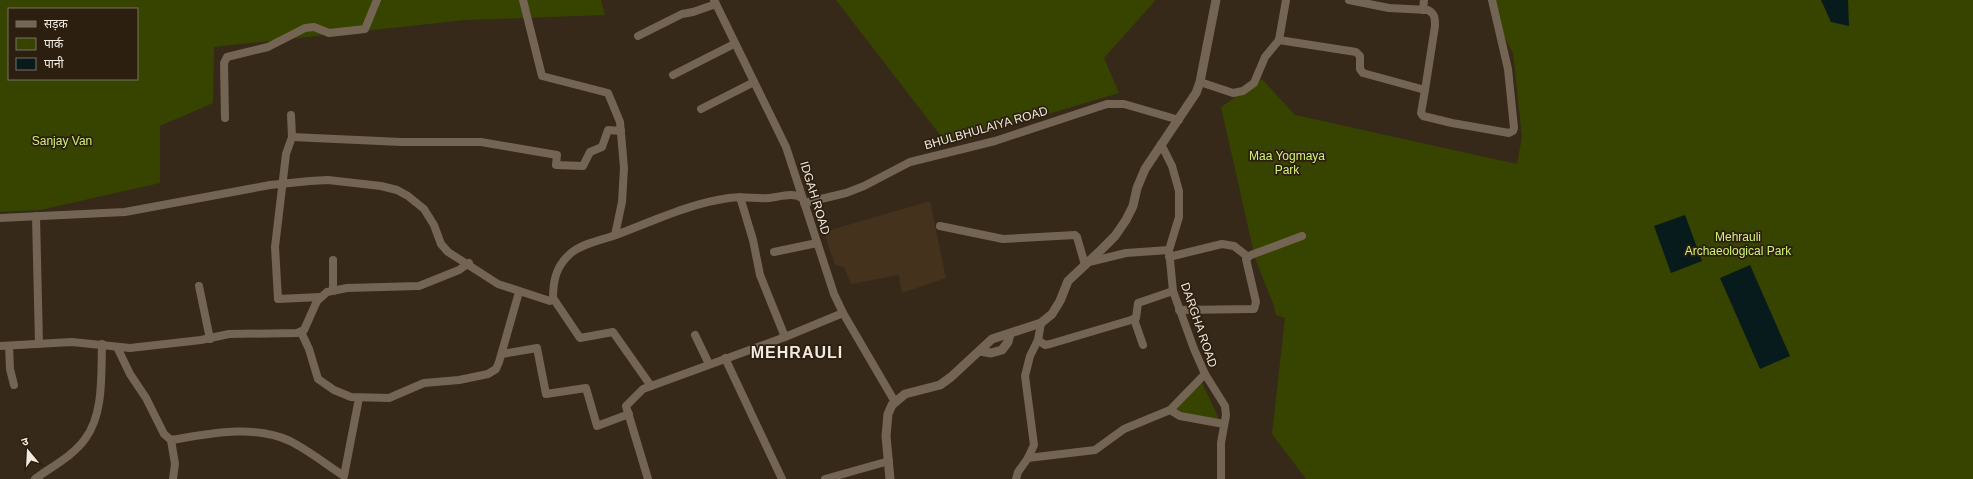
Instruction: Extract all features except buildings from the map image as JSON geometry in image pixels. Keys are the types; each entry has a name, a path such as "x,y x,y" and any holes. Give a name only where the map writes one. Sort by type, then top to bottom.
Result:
{"street":[{"path":"226,118 224,63 227,57 268,47 305,28 314,27 329,33 365,30 377,0"},
{"path":"522,0 542,76 608,93 620,122 624,168 622,202 615,235"},
{"path":"890,479 887,424 888,414 895,402 905,394 940,385 992,339 1041,323 1057,307 1068,281 1115,236 1129,214 1140,180 1161,144 1179,120 1196,93 1200,82 1216,0"},
{"path":"1200,82 1227,92 1242,91 1257,79 1265,57 1279,40 1286,0"},
{"path":"1349,0 1389,8 1432,12 1435,18 1421,113 1423,116 1452,123 1509,133 1513,131 1508,69 1492,0"},
{"path":"1423,10 1424,0"},
{"path":"638,36 682,14 693,12 715,2"},
{"name":"IDGAH ROAD","path":"715,2 734,44 786,147 826,273 843,313 895,402"},
{"path":"1279,40 1356,52 1360,56 1360,69 1363,73 1425,90"},
{"path":"673,75 734,44"},
{"path":"701,109 754,82"},
{"name":"BHULBHULAIYA ROAD","path":"553,298 554,278 565,259 578,248 702,204 717,200 740,197 759,198 793,195 803,200 832,197 864,186 910,162 994,141 1107,104 1124,104 1179,120"},
{"path":"291,115 292,137 286,154 275,247 278,299 321,297"},
{"path":"292,137 494,143 557,155 556,165 583,166 590,152 602,147 608,130 621,131"},
{"name":"DARGHA ROAD","path":"1161,144 1172,166 1179,190 1179,217 1169,254 1173,291 1194,349 1205,374 1170,410"},
{"path":"0,218 125,212 283,183 328,180 381,186 397,190 408,196 424,209 434,225 444,249 468,263 490,280 519,292 550,301 553,298 580,338 614,332 651,386"},
{"path":"740,197 753,240 760,275 785,337"},
{"path":"36,216 39,344"},
{"path":"940,226 1003,240 1072,234 1077,237 1087,263"},
{"path":"1248,257 1302,236"},
{"path":"774,252 816,243"},
{"path":"1087,263 1126,253 1169,254 1222,244 1234,246 1248,257"},
{"path":"1179,310 1254,309 1256,305 1246,262 1248,257"},
{"path":"333,260 333,291"},
{"path":"0,346 72,342 130,348 210,339 229,334 301,332 304,330 317,301 327,292 356,288 419,286 459,270 468,263"},
{"path":"199,286 210,339"},
{"path":"1143,345 1134,319 1136,316 1138,303 1173,291"},
{"path":"301,332 309,349 318,378 341,394 359,398 389,398 424,383 460,380 488,374 496,368 502,354 519,292"},
{"path":"648,479 626,406 643,389 785,337 843,313"},
{"path":"1038,340 1045,345 1050,344 1134,319"},
{"path":"1016,479 1018,472 1028,458 1034,445 1025,376 1030,356 1038,340 1041,323"},
{"path":"980,351 991,352 1002,350 1008,342 1010,334"},
{"path":"695,335 710,364"},
{"path":"35,479 68,455 88,435 98,404 102,344"},
{"path":"9,346 10,369 14,384"},
{"path":"117,347 130,374 146,398 164,434 171,440 175,464 172,479"},
{"path":"502,354 538,348 546,394 586,388 597,426 629,414"},
{"path":"725,358 782,479"},
{"path":"1205,374 1225,406 1221,447 1221,479"},
{"path":"171,440 236,432 277,437 297,445 347,478 359,398"},
{"path":"1028,458 1095,450 1124,429 1170,410 1180,416 1224,424"},
{"path":"825,479 889,461"}],"shaded area":[{"path":"930,201 946,278 902,293 899,275 851,284 844,267 835,265 824,232"}],"green space":[{"name":"Sanjay Van","path":"0,0 601,0 605,15 466,20 214,47 213,103 160,126 160,183 40,210 0,212"},
{"path":"836,0 1155,1 1104,58 1119,93 947,144"},
{"name":"Mehrauli Archaeological Park","path":"1489,0 1973,0 1973,479 1306,479 1272,434 1285,318 1276,315 1274,306 1255,258 1221,107 1262,79 1295,115 1517,164 1522,137 1513,53 1495,20"},
{"path":"1201,381 1220,421 1175,412 1175,405"}],"water":[{"path":"1821,0 1848,0 1849,26 1831,22"},
{"path":"1685,215 1702,261 1671,273 1654,226"},
{"path":"1750,265 1790,356 1760,369 1720,278"}],"district":[{"name":"MEHRAULI","path":"797,352"}],"park label":[{"name":"Maa Yogmaya Park","path":"1287,163"}]}
